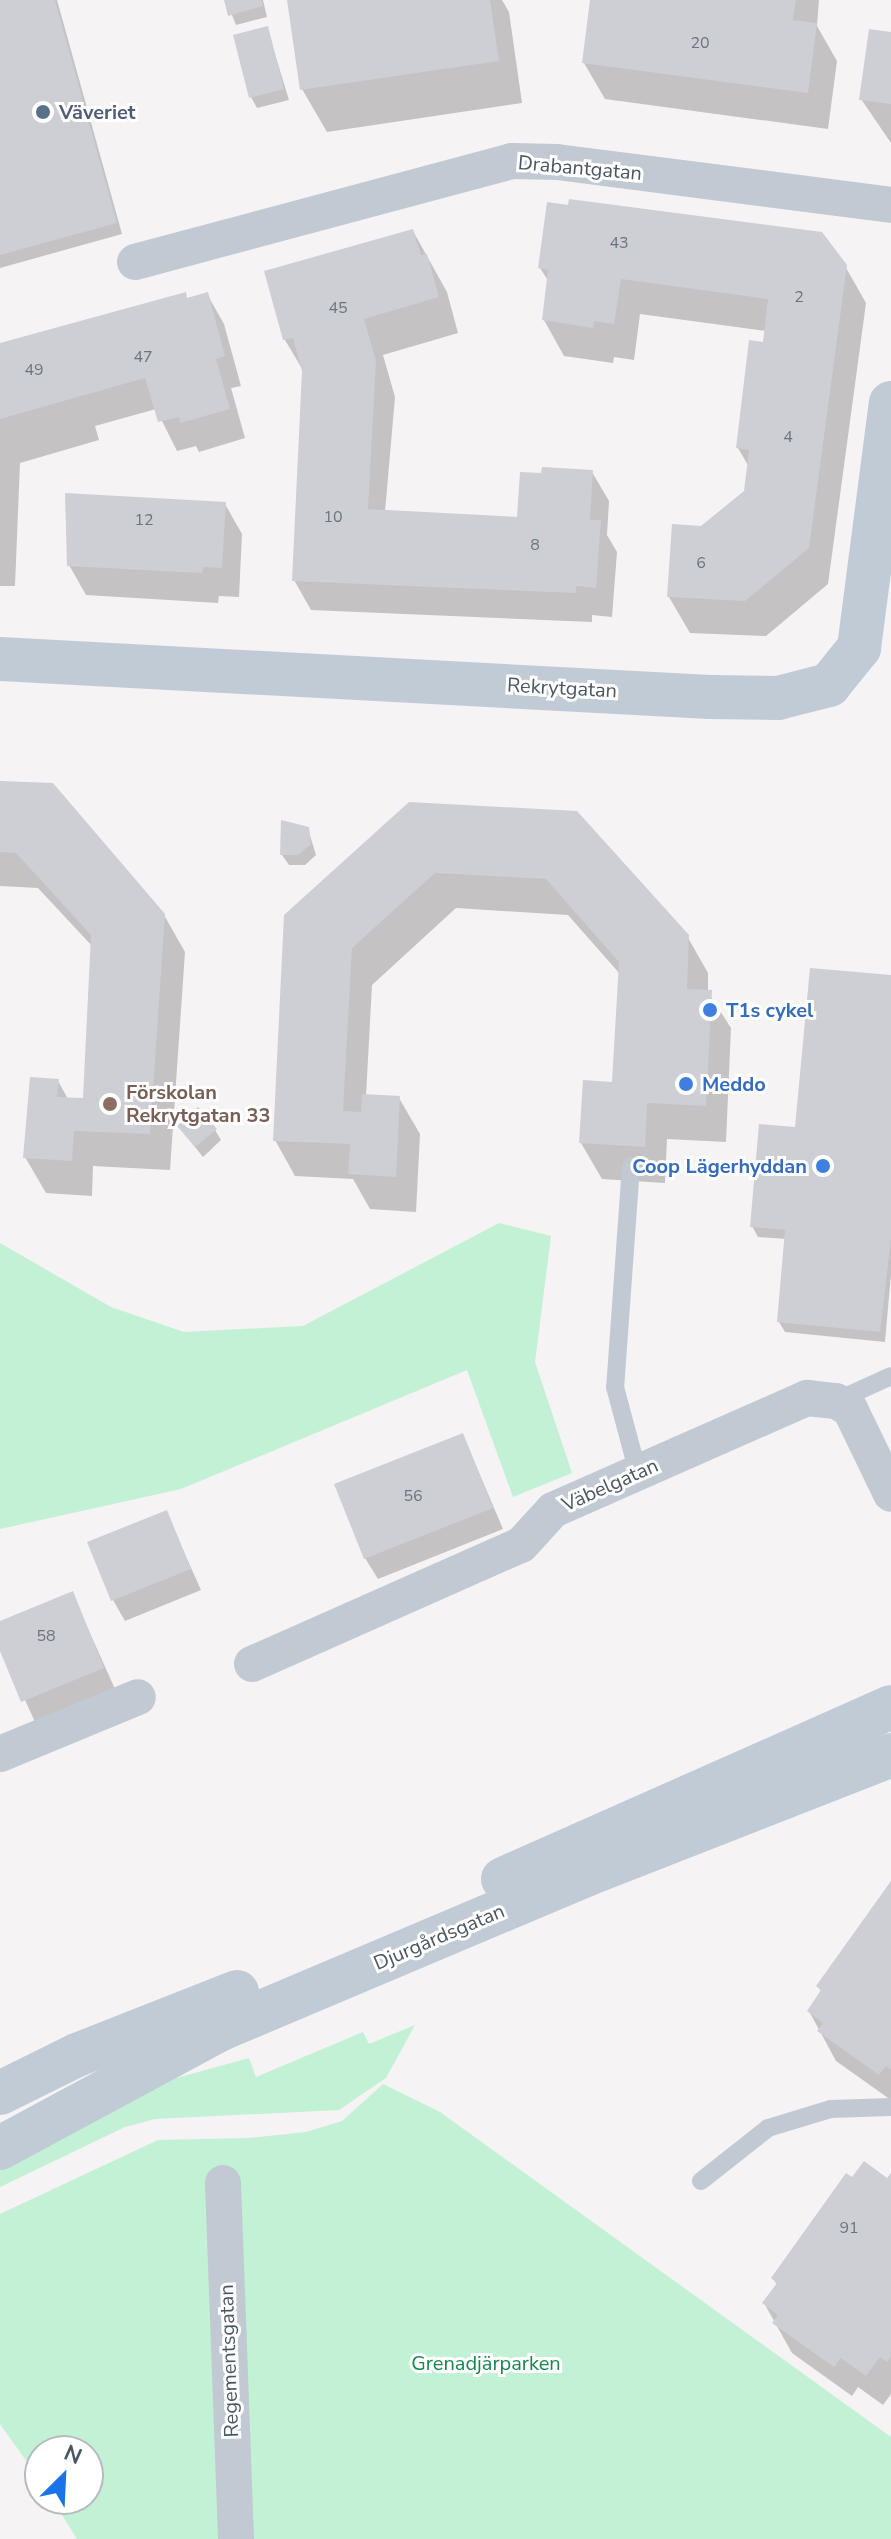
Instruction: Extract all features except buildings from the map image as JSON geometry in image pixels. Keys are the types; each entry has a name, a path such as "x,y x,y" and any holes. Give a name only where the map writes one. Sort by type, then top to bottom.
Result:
{"main road":[{"name":"Rekrytgatan","path":"0,659 778,698 829,685 859,648 890,429"},
{"name":"Djurgårdsgatan","path":"0,2093 77,2055 452,1903 891,1707"},
{"name":"Djurgårdsgatan","path":"0,2148 221,2029 588,1874 891,1755"}],"street":[{"name":"Drabantgatan","path":"135,262 512,161 891,205"},
{"name":"Väbelgatan","path":"252,1664 521,1545 553,1510 807,1398 836,1401"},
{"path":"836,1401 860,1421 891,1494"},
{"path":"0,1754 138,1697"},
{"name":"Regementsgatan","path":"223,2183 236,2539"}],"lane":[{"path":"631,1166 615,1387 638,1473"},
{"path":"836,1401 891,1376"},
{"path":"701,2181 768,2128 831,2109 891,2107"}],"green space":[{"path":"499,1223 551,1236 535,1362 572,1473 513,1497 467,1370 181,1489 0,1529 0,1243 111,1307 184,1332 303,1326"},
{"path":"415,2025 386,2078 339,2110 155,2119 125,2127 0,2187 0,2166 151,2085 249,2058 256,2077 363,2032 369,2044"},
{"name":"Grenadjärparken","path":"383,2084 440,2112 891,2437 891,2539 77,2539 62,2515 104,2515 104,2435 24,2435 24,2458 0,2424 0,2214 158,2140 250,2138 306,2132 342,2121"}],"place":[{"name":"Väveriet","path":"43,112"},
{"name":"T1s cykel","path":"710,1010"},
{"name":"Meddo","path":"686,1084"},
{"name":"Förskolan Rekrytgatan 33","path":"110,1104"},
{"name":"Coop Lägerhyddan","path":"823,1166"}]}
